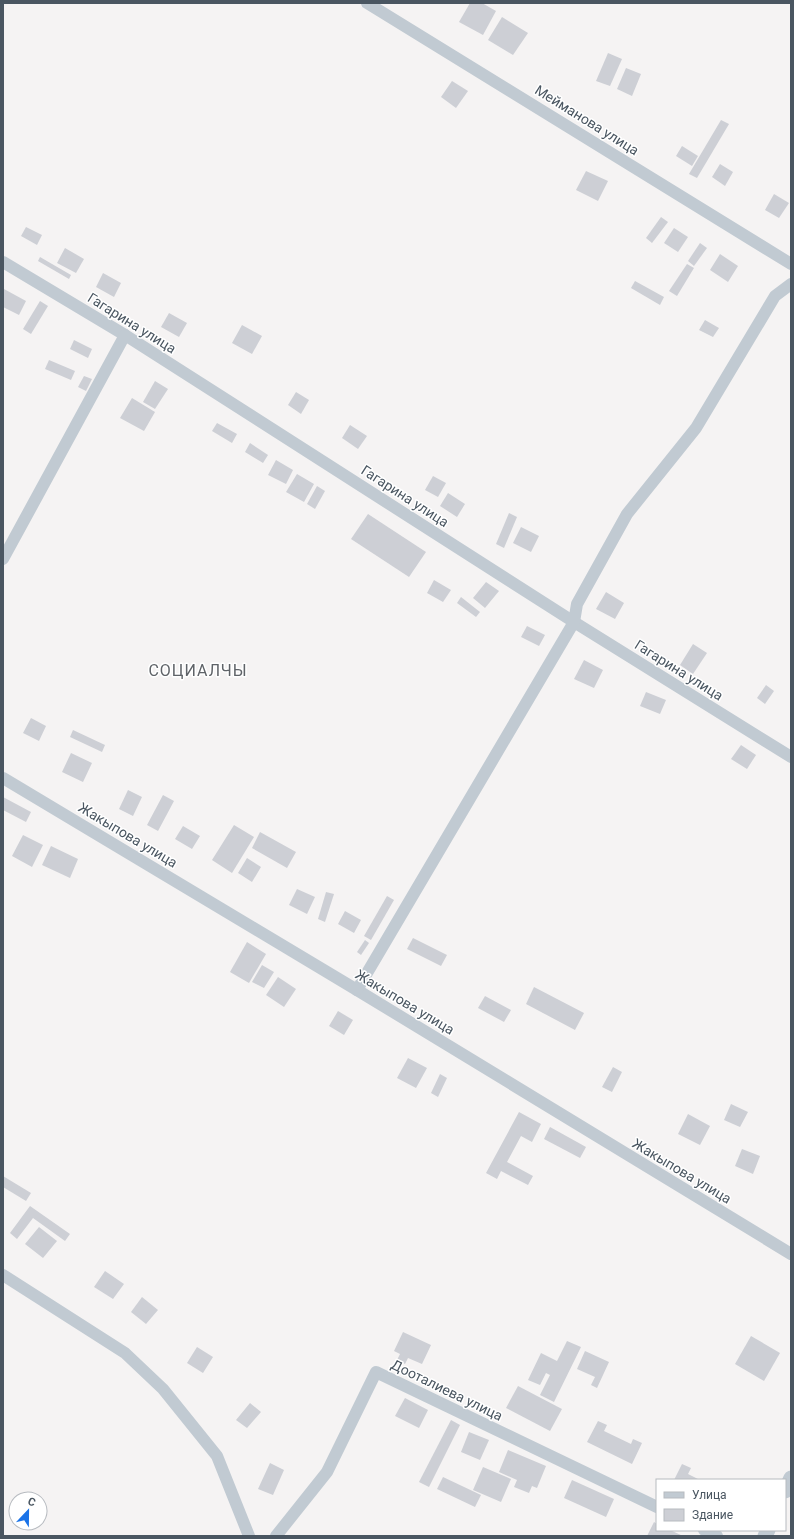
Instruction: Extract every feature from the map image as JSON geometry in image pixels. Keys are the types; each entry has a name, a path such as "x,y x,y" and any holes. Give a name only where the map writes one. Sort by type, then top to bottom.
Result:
{"street":[{"name":"Мейманова улица","path":"367,3 791,264"},
{"name":"Гагарина улица","path":"3,262 125,335 574,622 791,757"},
{"path":"357,990 574,622 577,604 627,514 696,428 775,296 791,284"},
{"path":"3,559 125,335"},
{"name":"Жакыпова улица","path":"3,778 357,990 791,1254"},
{"path":"3,1275 125,1353 163,1389 217,1456 249,1536"},
{"name":"Дооталиева улица","path":"276,1536 327,1472 376,1372 656,1507"},
{"path":"786,1489 791,1478"},
{"path":"706,1531 717,1536"}],"building":[{"path":"470,3 482,3 496,11 483,35 459,22"},
{"path":"502,17 528,33 513,55 488,40"},
{"path":"608,53 622,59 610,86 596,81"},
{"path":"626,68 641,74 632,96 617,89"},
{"path":"452,81 468,91 456,108 441,97"},
{"path":"721,120 729,124 697,178 689,174"},
{"path":"682,146 698,156 692,166 676,156"},
{"path":"720,164 733,172 725,186 712,177"},
{"path":"586,171 608,181 598,201 576,190"},
{"path":"774,194 789,203 779,218 765,210"},
{"path":"661,217 668,222 652,243 646,238"},
{"path":"26,227 42,235 37,245 21,236"},
{"path":"674,228 688,237 678,252 664,243"},
{"path":"700,243 707,248 694,266 688,261"},
{"path":"65,248 84,259 76,273 57,263"},
{"path":"720,254 738,266 728,282 710,270"},
{"path":"40,257 71,275 69,279 38,261"},
{"path":"687,264 694,268 677,296 669,291"},
{"path":"103,273 121,283 114,297 96,287"},
{"path":"635,281 664,297 660,305 631,288"},
{"path":"4,289 26,301 19,315 3,307"},
{"path":"40,301 48,306 31,334 23,329"},
{"path":"169,313 187,323 179,337 161,327"},
{"path":"705,320 719,328 713,337 699,330"},
{"path":"242,325 262,336 252,354 232,343"},
{"path":"74,340 92,349 88,358 70,349"},
{"path":"49,360 75,371 71,380 45,369"},
{"path":"84,376 92,379 86,391 78,387"},
{"path":"155,381 168,389 155,409 143,402"},
{"path":"296,392 309,400 301,414 288,405"},
{"path":"132,398 155,412 144,431 120,418"},
{"path":"217,423 237,434 232,443 212,431"},
{"path":"350,425 367,436 358,449 342,438"},
{"path":"250,443 268,455 263,463 245,452"},
{"path":"276,460 293,470 286,484 268,475"},
{"path":"297,474 314,484 304,502 286,492"},
{"path":"433,476 446,483 438,497 425,490"},
{"path":"317,486 325,491 315,509 307,504"},
{"path":"448,493 465,504 457,517 440,506"},
{"path":"509,513 517,517 504,548 496,544"},
{"path":"368,514 426,552 409,577 351,539"},
{"path":"521,527 539,536 531,552 513,543"},
{"path":"434,580 451,590 443,602 427,593"},
{"path":"486,582 499,591 485,608 473,598"},
{"path":"606,592 624,603 615,619 596,609"},
{"path":"461,597 480,612 476,617 457,603"},
{"path":"527,626 545,635 539,646 521,637"},
{"path":"693,644 707,653 693,674 680,665"},
{"path":"584,660 603,670 594,688 574,679"},
{"path":"766,685 774,691 765,704 757,698"},
{"path":"646,692 666,700 660,714 640,706"},
{"path":"31,718 46,726 39,741 23,733"},
{"path":"73,730 105,745 102,752 70,737"},
{"path":"741,745 756,755 747,769 731,759"},
{"path":"71,753 92,763 83,782 62,772"},
{"path":"128,790 142,797 133,816 119,809"},
{"path":"163,795 174,801 158,831 147,825"},
{"path":"3,797 31,812 26,822 3,810"},
{"path":"234,825 254,837 232,873 212,860"},
{"path":"183,826 200,836 192,849 175,839"},
{"path":"260,832 296,852 287,868 252,848"},
{"path":"23,835 43,845 32,867 12,856"},
{"path":"51,846 78,859 70,878 42,865"},
{"path":"247,858 261,867 252,882 238,873"},
{"path":"297,889 315,897 307,914 289,905"},
{"path":"326,892 334,894 325,922 318,919"},
{"path":"387,896 394,900 371,940 364,936"},
{"path":"345,911 361,920 354,933 338,924"},
{"path":"413,938 447,955 441,966 407,949"},
{"path":"365,940 369,943 361,955 357,952"},
{"path":"247,942 266,954 249,983 230,972"},
{"path":"262,965 274,972 264,988 252,982"},
{"path":"278,977 296,989 284,1007 266,995"},
{"path":"534,987 584,1013 575,1030 526,1004"},
{"path":"485,996 511,1010 504,1022 478,1008"},
{"path":"338,1011 353,1020 344,1035 329,1026"},
{"path":"408,1058 427,1068 416,1088 397,1078"},
{"path":"613,1067 622,1072 612,1092 602,1087"},
{"path":"440,1074 447,1078 438,1097 431,1093"},
{"path":"731,1104 748,1112 740,1127 724,1120"},
{"path":"519,1112 541,1124 532,1142 521,1136 507,1162 533,1176 528,1185 501,1171 497,1179 486,1173"},
{"path":"688,1114 710,1126 700,1145 678,1134"},
{"path":"550,1127 586,1147 580,1158 544,1139"},
{"path":"742,1149 760,1156 753,1174 735,1166"},
{"path":"3,1176 31,1193 26,1201 3,1187"},
{"path":"30,1206 70,1234 65,1241 33,1218 17,1239 10,1233"},
{"path":"39,1227 57,1241 43,1258 25,1244"},
{"path":"105,1271 124,1284 113,1299 94,1287"},
{"path":"142,1297 158,1310 146,1324 131,1312"},
{"path":"403,1332 431,1345 422,1364 408,1358 405,1364 397,1360 400,1354 394,1351"},
{"path":"751,1336 780,1353 764,1381 735,1364"},
{"path":"567,1341 581,1347 554,1402 540,1395 550,1375 546,1373 540,1385 528,1380 541,1353 557,1361"},
{"path":"197,1347 213,1357 203,1373 187,1363"},
{"path":"585,1351 609,1362 597,1388 591,1385 595,1377 577,1369"},
{"path":"518,1386 562,1409 550,1431 506,1408"},
{"path":"405,1398 428,1410 419,1428 395,1416"},
{"path":"250,1403 261,1412 247,1428 236,1420"},
{"path":"451,1420 460,1425 429,1487 419,1482"},
{"path":"598,1421 607,1425 604,1431 631,1444 633,1439 642,1443 632,1464 587,1442"},
{"path":"469,1432 489,1440 480,1460 461,1452"},
{"path":"508,1450 546,1466 537,1488 532,1486 529,1493 514,1487 517,1480 499,1472"},
{"path":"270,1463 284,1470 273,1495 258,1489"},
{"path":"682,1464 691,1468 688,1474 698,1479 674,1479"},
{"path":"483,1467 511,1479 501,1502 473,1490"},
{"path":"443,1477 481,1495 475,1507 437,1489"},
{"path":"572,1480 614,1499 606,1517 564,1498"},
{"path":"654,1522 656,1523 656,1531 672,1531 683,1536 647,1536"}],"district":[{"name":"СОЦИАЛЧЫ","path":"198,670"}]}
